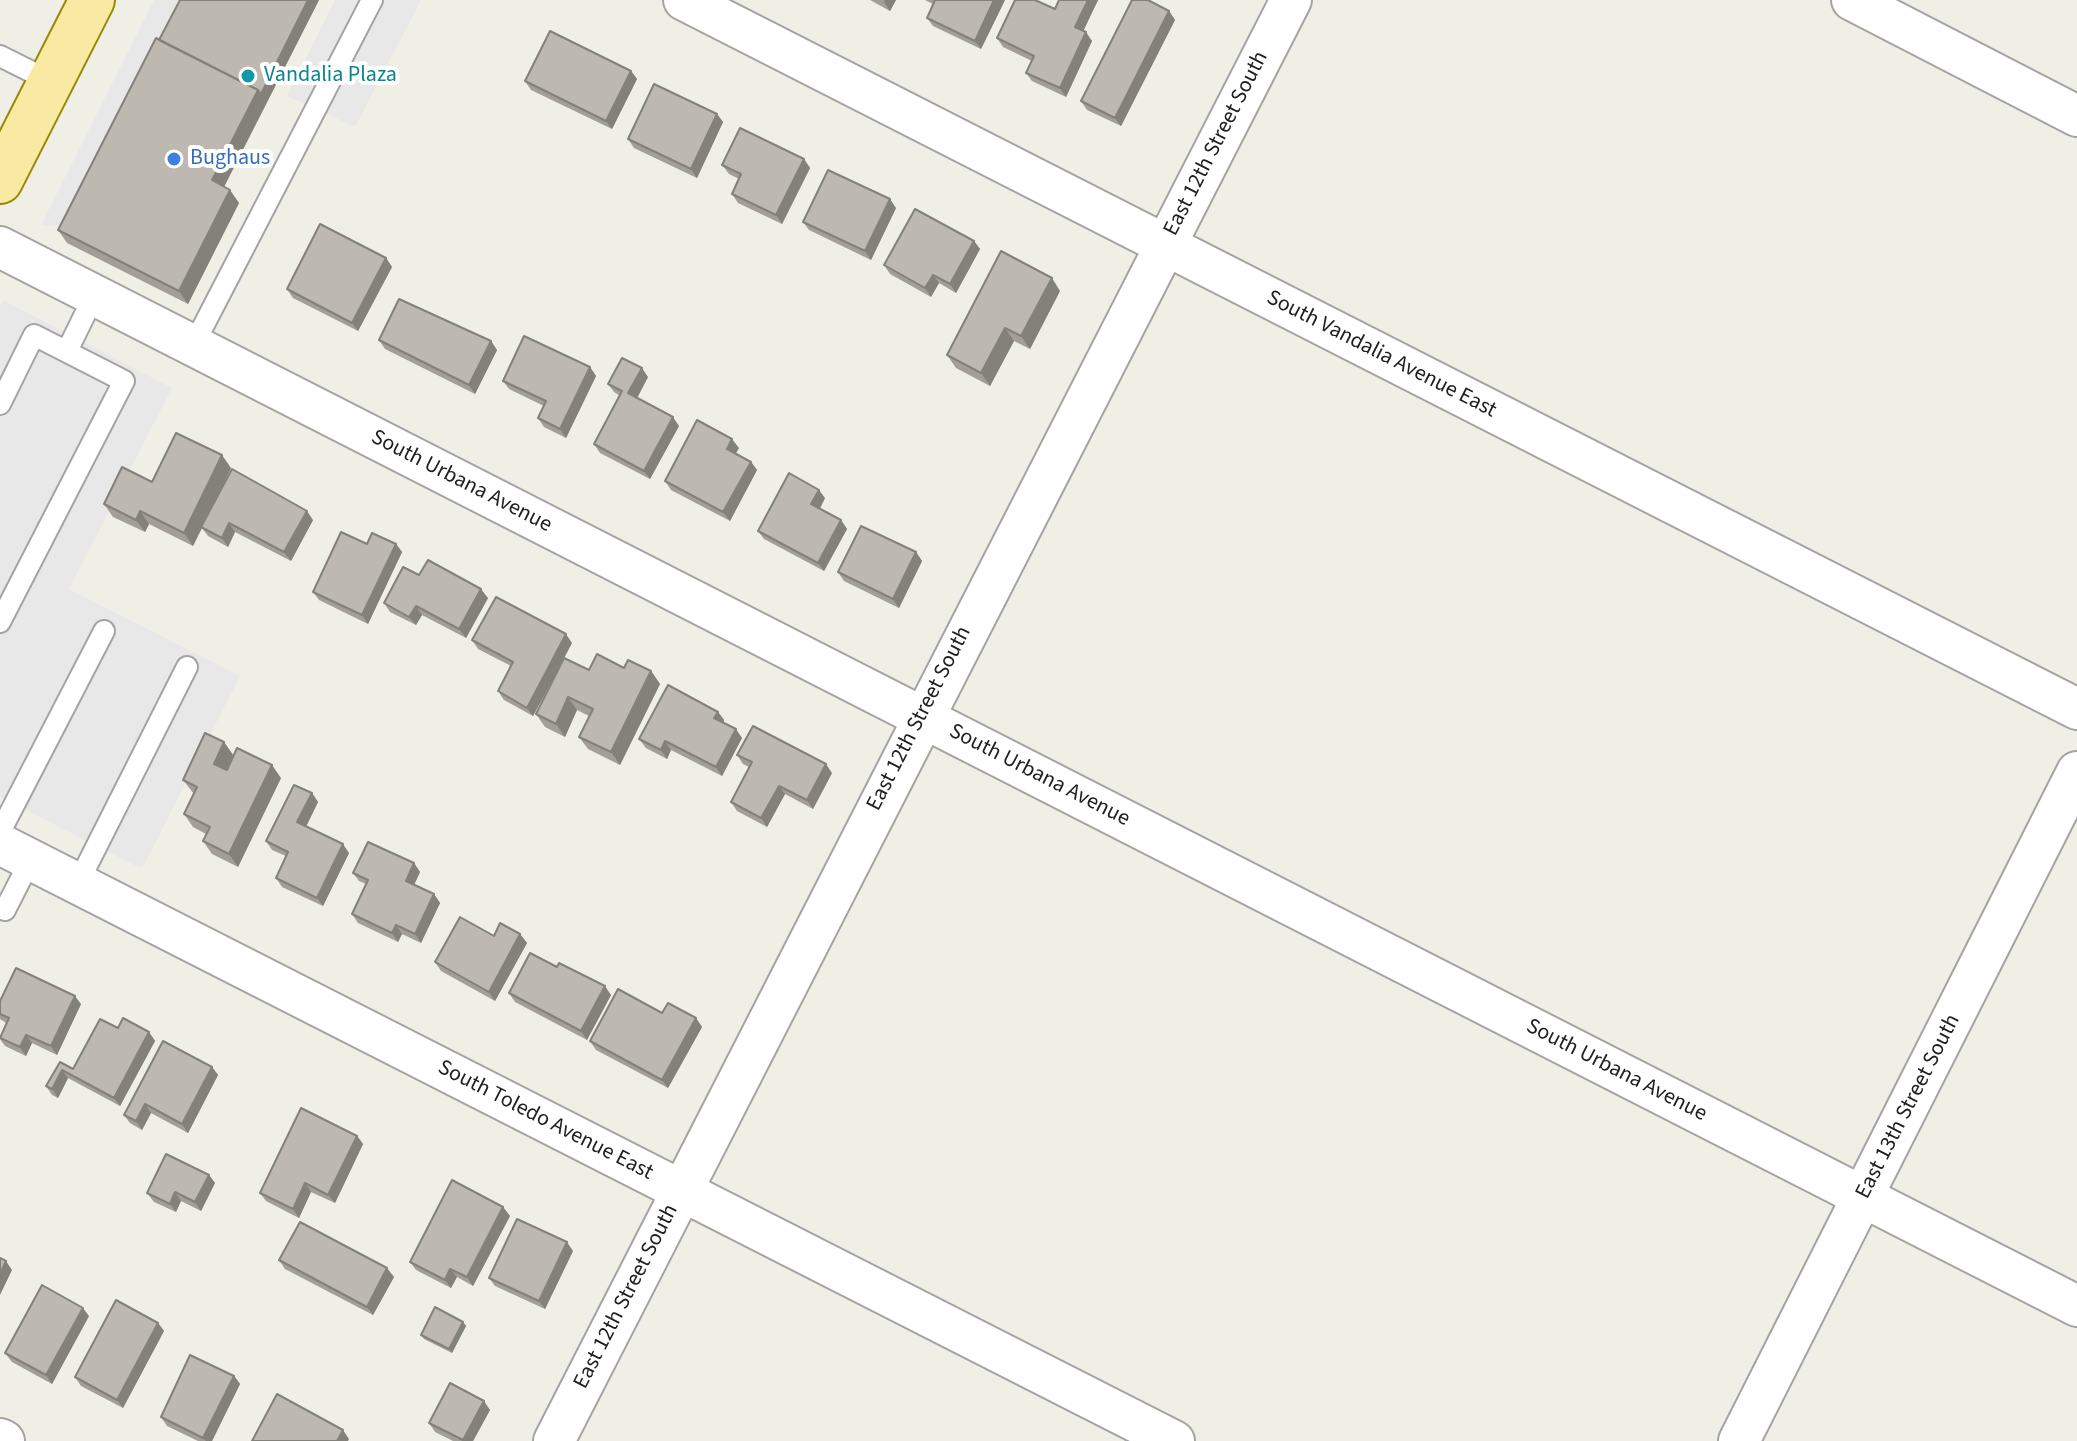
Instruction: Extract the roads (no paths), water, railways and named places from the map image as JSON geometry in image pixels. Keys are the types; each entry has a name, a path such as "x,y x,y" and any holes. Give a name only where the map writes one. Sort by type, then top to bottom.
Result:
{"main road":[{"path":"4,162 50,81 80,5"}],"street":[{"name":"South Vandalia Avenue East","path":"684,0 2077,709"},
{"name":"East 12th Street South","path":"554,1441 922,715 1291,0"},
{"path":"1852,0 2077,116"},
{"name":"South Urbana Avenue","path":"0,247 2077,1306"},
{"name":"East 13th Street South","path":"1739,1441 2077,772"},
{"name":"South Toledo Avenue East","path":"15,852 1174,1441"}],"lane":[{"path":"193,346 317,112 372,0"},
{"path":"0,56 50,81"},
{"path":"67,351 94,296"},
{"path":"0,404 34,335 124,381 0,622"},
{"path":"0,832 8,792 104,631"},
{"path":"78,883 187,667"},
{"path":"0,907 5,910 15,852"}],"place":[{"name":"Vandalia Plaza","path":"248,76"},
{"name":"Bughaus","path":"174,159"}]}
